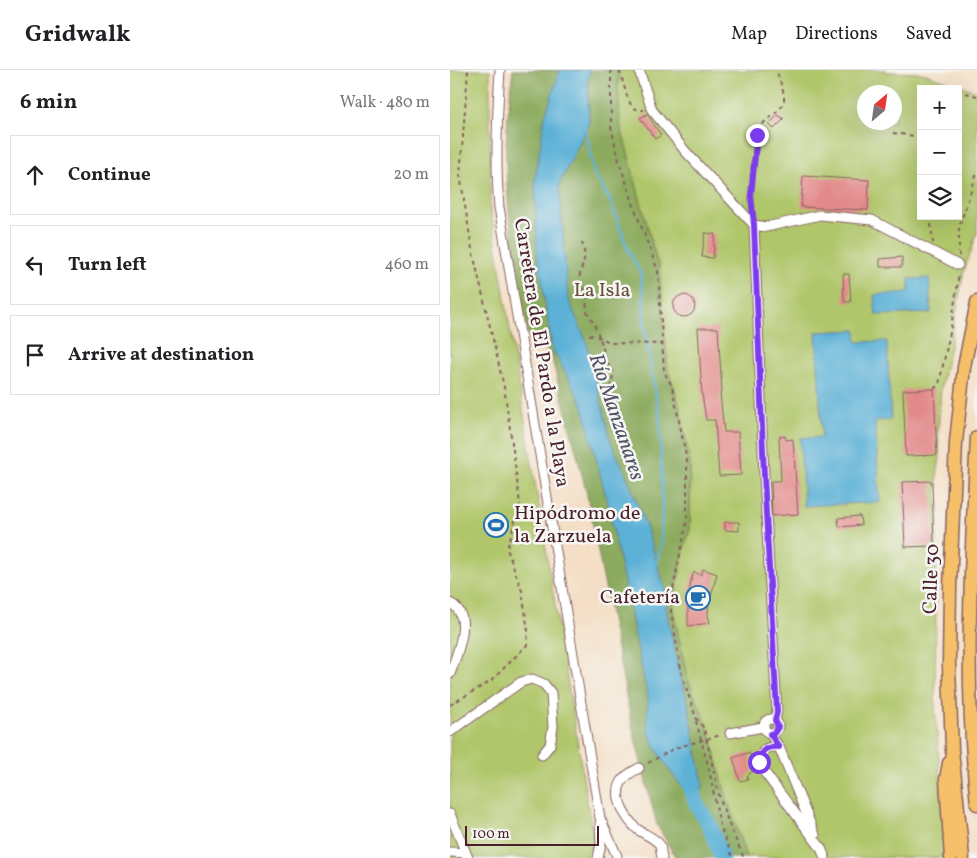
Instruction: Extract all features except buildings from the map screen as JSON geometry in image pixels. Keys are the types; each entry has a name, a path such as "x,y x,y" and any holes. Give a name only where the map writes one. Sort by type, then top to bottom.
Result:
{"highway":[{"name":"Calle 30","path":"963,858 952,750 949,666 950,588 956,442 964,367 977,302"},
{"name":"Calle 30","path":"977,437 970,719 977,804"},
{"path":"951,858 946,779 952,750"}],"street":[{"name":"Carretera de El Pardo a la Playa","path":"500,70 496,133 498,207 600,818 601,844 599,858"},
{"path":"638,70 652,110 686,152 754,225 764,476 777,712 775,720 764,722 766,730 779,747 825,858"},
{"path":"754,225 766,226 820,215 872,220 958,265"},
{"path":"450,603 455,606 462,617 459,650 450,674"},
{"path":"450,732 521,682 532,679 544,684 551,693 553,727 550,745 542,755"},
{"path":"726,734 766,730"},
{"path":"779,747 765,749 759,758 759,765 821,848"},
{"path":"639,768 622,781 618,789 620,799 624,811 634,825 660,845 662,858"},
{"path":"450,814 467,856"},
{"name":"Carretera de El Pardo a la Playa","path":"600,818 619,857"},
{"path":"450,852 467,856"},
{"path":"599,858 607,855 619,857"}],"path":[{"path":"450,705 491,681 527,645 528,631 522,590 508,549 520,504 504,387 472,249 460,174 468,70"},
{"path":"610,70 611,127 622,169 658,271 664,372 672,386 687,461 687,521 671,612 682,675 696,718 709,769 720,826 733,858"},
{"path":"619,70 632,106 636,109 652,110"},
{"path":"754,225 751,195 757,135 762,126 781,107 784,100 776,70"},
{"path":"777,74 780,70"},
{"path":"962,92 977,96"},
{"path":"893,133 907,134 917,138"},
{"path":"934,389 939,384 951,328 959,276 959,227 977,173"},
{"path":"930,250 934,242 931,220"},
{"path":"582,242 585,256 579,278 587,291 586,310 594,323 603,347 604,357 614,373 610,387"},
{"path":"588,335 612,343 663,344"},
{"path":"696,718 704,728 720,799 744,858"},
{"path":"648,763 675,748 726,734"}],"green space":[{"name":"Hipódromo de la Zarzuela","path":"450,70 490,70 490,207 594,843 584,858 450,858"},
{"name":"La Isla","path":"513,70 619,70 620,124 659,265 668,370 679,404 690,462 690,529 683,552 673,610 687,677 709,730 726,795 746,857 748,858 676,858 657,825 632,725 586,490 551,355 542,346 530,348 513,247 507,185 507,128"},
{"path":"619,70 886,70 886,72 923,73 959,85 917,85 917,220 962,220 962,86 977,91 977,233 963,275 941,387 938,432 940,457 937,477 935,705 946,858 746,857 726,796 709,730 687,677 673,610 683,552 690,529 690,462 679,404 668,370 659,265 620,124"}],"water":[{"path":"560,70 590,70 588,81 589,123 559,185 568,298 587,343 611,442 646,526 665,590 667,613 680,676 688,703 703,784 697,805 676,779 657,749 648,730 648,698 608,505 582,403 552,348 537,252 535,180 545,116"},
{"path":"929,278 931,313 876,315 874,295 909,292 909,279"},
{"path":"856,330 857,342 887,341 891,420 875,421 880,502 804,506 800,438 822,437 816,332"}],"waterway":[{"path":"586,130 594,173 610,200 628,250 640,272 644,322 660,421 661,544 657,563"},
{"name":"Río Manzanares","path":"690,784 697,805 709,824 722,858"}],"place":[{"name":"Hipódromo de la Zarzuela","path":"496,525"},
{"name":"Cafetería","path":"698,598"}],"route":[{"path":"757,135 751,195 777,712 775,720 778,727 774,733 770,734 779,747 767,747 762,751 759,762"}]}
